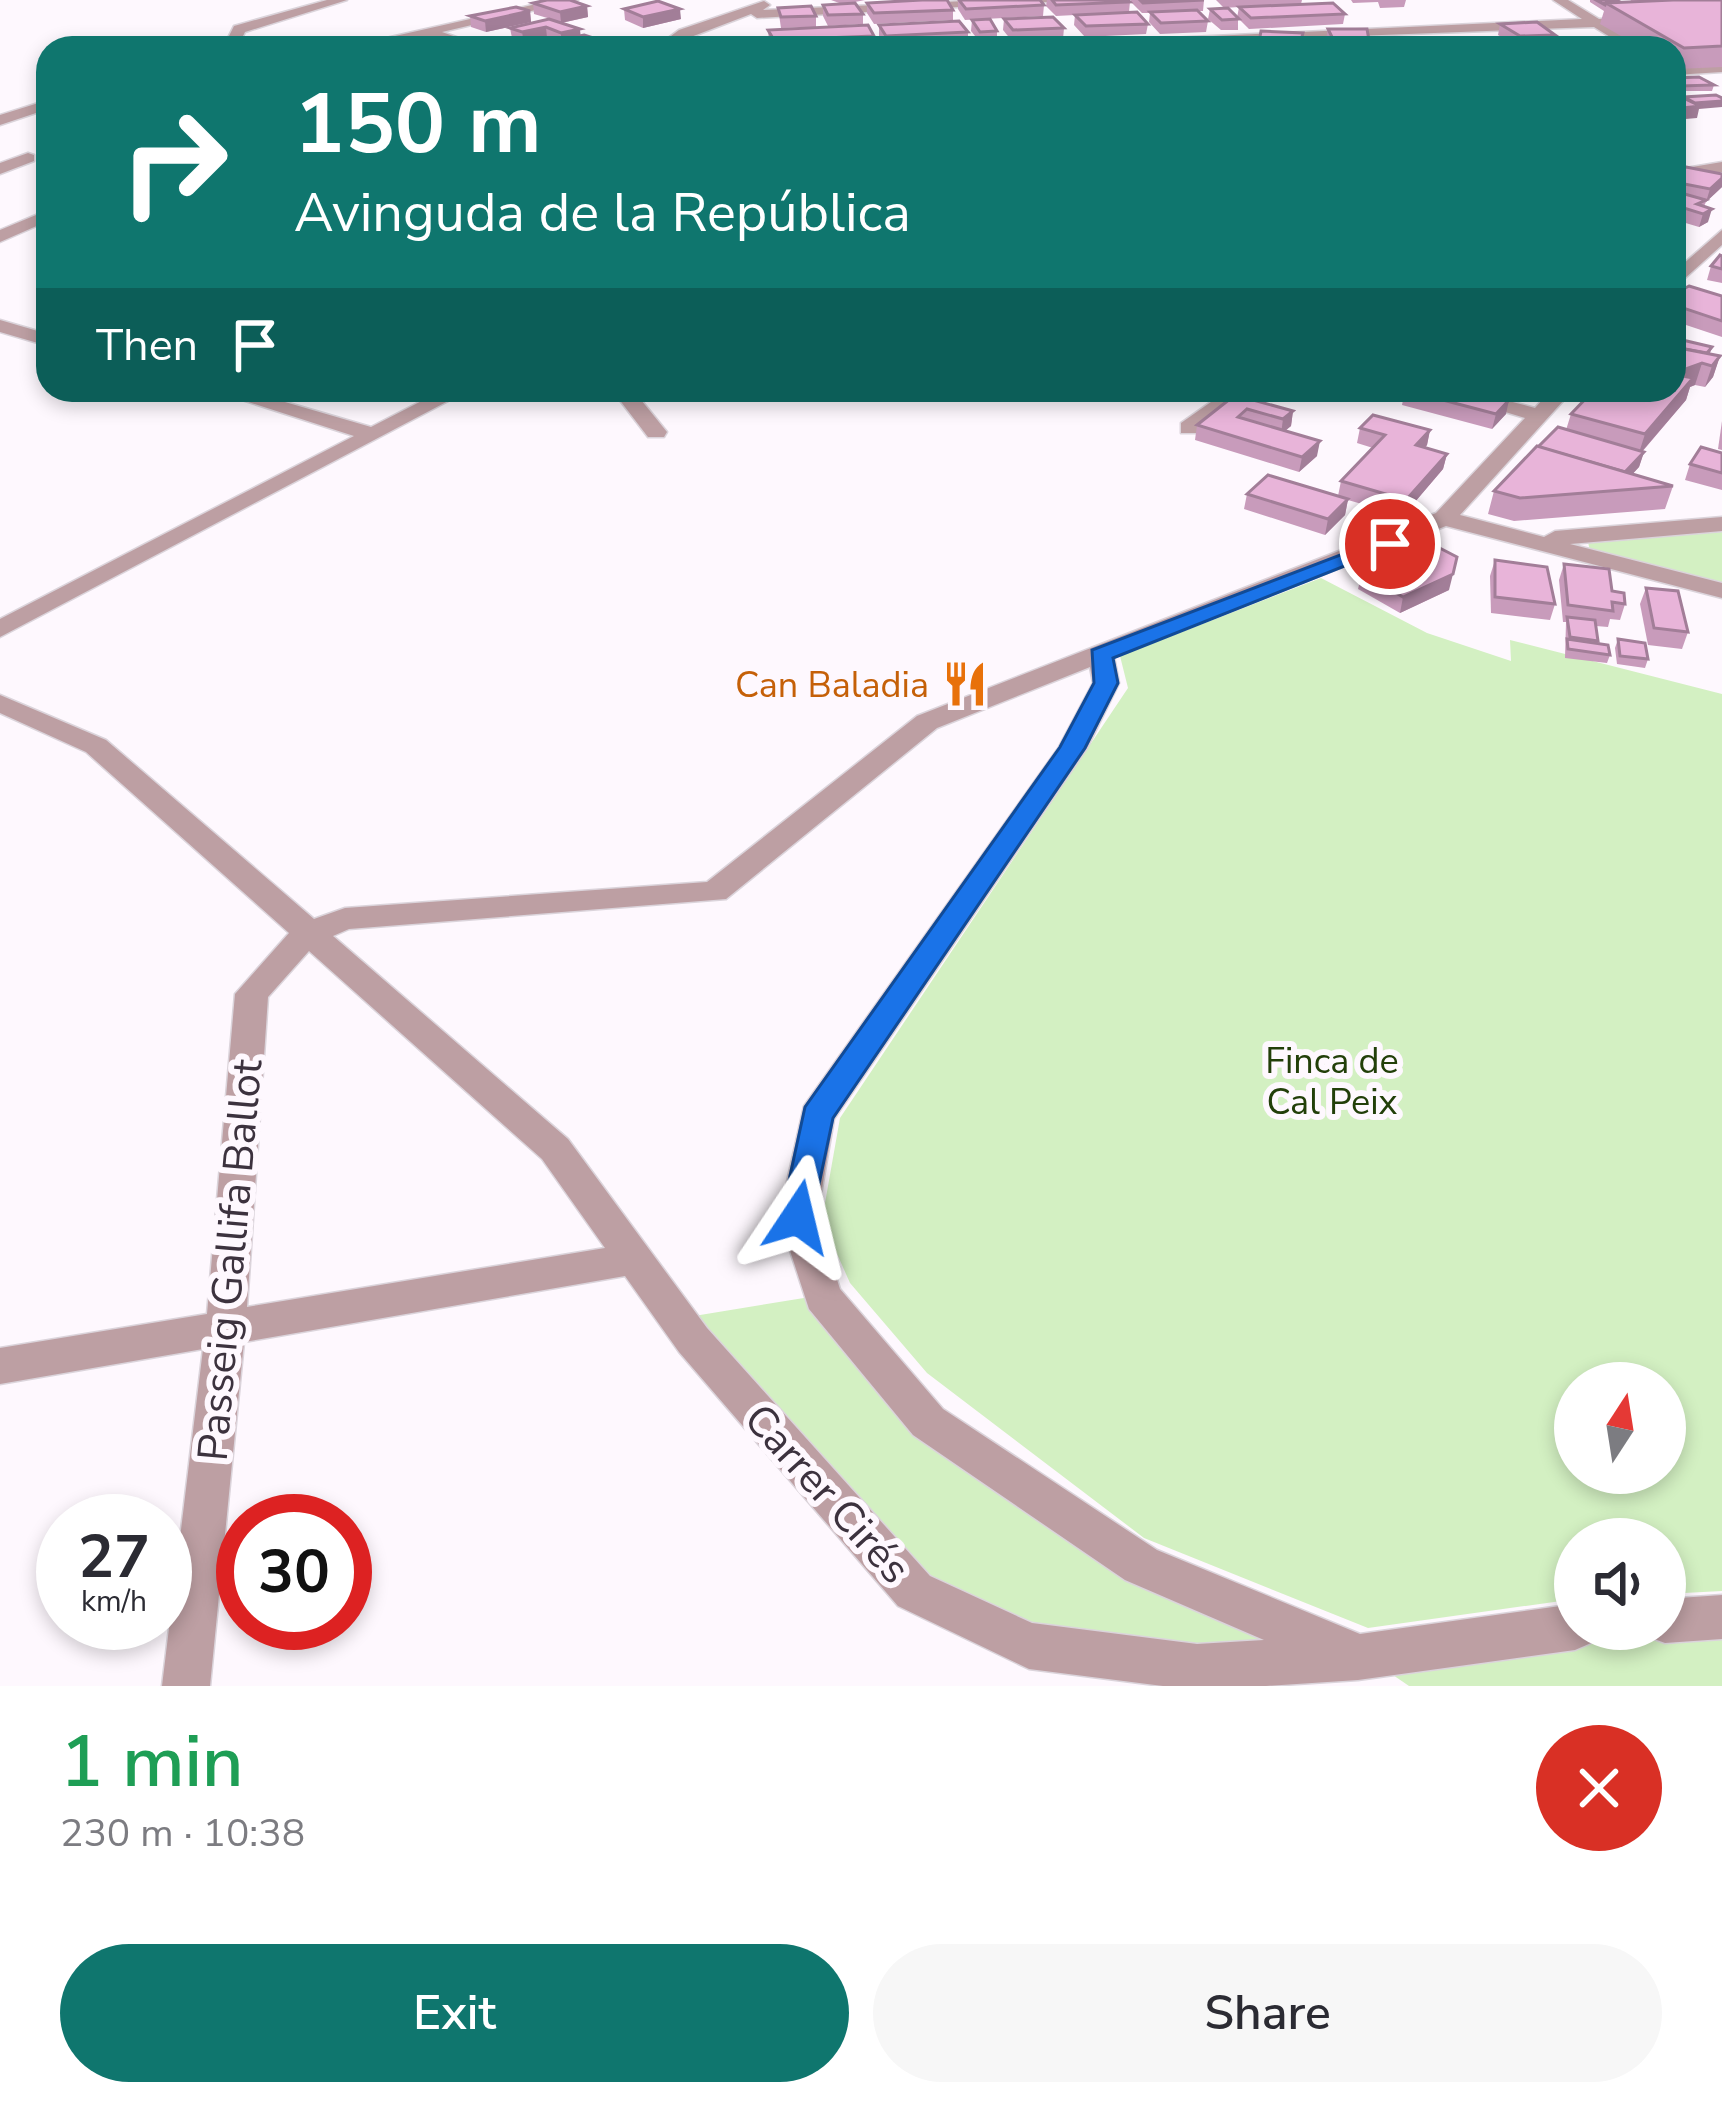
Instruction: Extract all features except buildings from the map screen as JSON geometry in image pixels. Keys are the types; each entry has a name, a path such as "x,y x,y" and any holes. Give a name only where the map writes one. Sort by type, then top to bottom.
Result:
{"street":[{"path":"236,36 239,29 340,0"},
{"path":"407,36 572,0"},
{"path":"873,9 905,0"},
{"path":"680,36 767,6 873,9 1078,0"},
{"path":"1559,0 1618,36"},
{"path":"745,36 767,6"},
{"path":"1322,36 1722,16"},
{"path":"1358,20 1377,36"},
{"path":"426,32 440,36"},
{"path":"1686,70 1722,68"},
{"path":"0,120 36,108"},
{"path":"0,169 28,158"},
{"path":"1686,165 1698,170"},
{"path":"1686,172 1722,167"},
{"path":"0,237 36,220"},
{"path":"1686,279 1722,235"},
{"path":"0,326 36,336"},
{"path":"262,402 375,435"},
{"path":"0,628 437,402"},
{"path":"632,402 656,432"},
{"path":"1189,428 1224,402"},
{"path":"1489,402 1538,415"},
{"path":"305,934 345,919 716,892 927,722 1444,518 1551,402"},
{"path":"1444,518 1722,591"},
{"path":"1544,543 1558,537 1722,524"},
{"path":"1100,655 1106,683 1072,748 817,1116 798,1217 823,1297 928,1422 1141,1565 1358,1657"},
{"name":"Carrer Cirés","path":"0,703 96,746 555,1149 693,1340 914,1591 1028,1646 1196,1666 1358,1657 1554,1630"},
{"name":"Passeig Gallifa Ballot","path":"188,1682 226,1326 252,994 305,934"},
{"path":"0,1366 638,1258"},
{"path":"1686,1620 1722,1617"}],"green space":[{"path":"1722,532 1722,586 1590,551 1588,542"},
{"name":"Finca de Cal Peix","path":"1321,578 1427,633 1511,661 1510,640 1722,694 1722,1591 1686,1593 1686,1518 1554,1518 1554,1602 1368,1628 1144,1538 927,1373 850,1283 822,1220 840,1118 1128,688 1120,656"},
{"path":"810,1297 918,1423 1293,1645 1198,1651 1033,1629 913,1573 694,1316"},
{"path":"1722,1626 1722,1686 1409,1686 1374,1662 1554,1639 1554,1650 1686,1650 1686,1629"}],"place":[{"name":"Can Baladia","path":"965,684"}],"route":[{"path":"798,1217 817,1116 1072,748 1106,683 1100,655 1390,544"}]}
